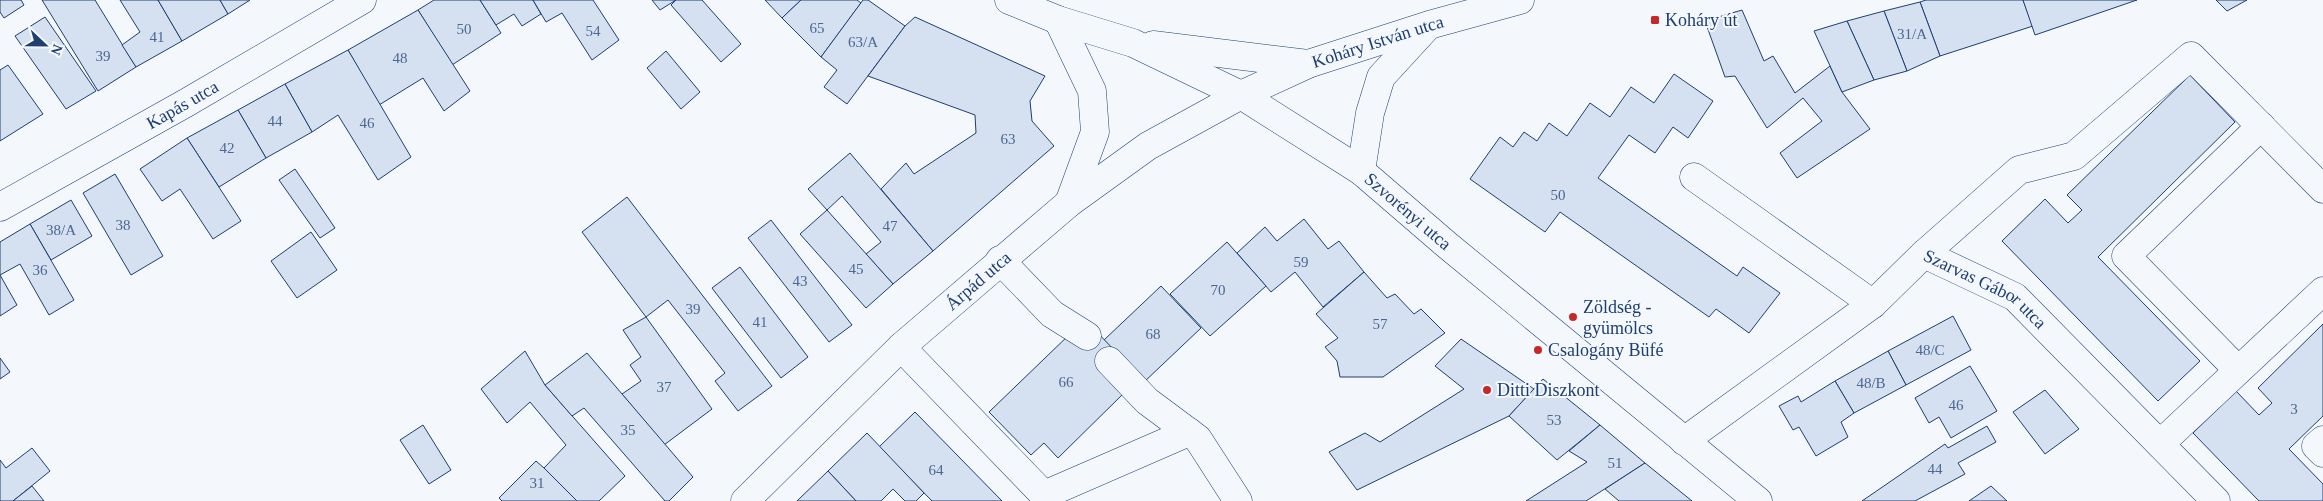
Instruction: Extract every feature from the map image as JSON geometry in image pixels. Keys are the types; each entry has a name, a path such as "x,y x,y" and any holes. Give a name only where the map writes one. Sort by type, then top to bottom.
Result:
{"street":[{"name":"Kapás utca","path":"0,208 186,103 362,0"},
{"name":"Szvorényi utca","path":"1009,0 1058,20 1132,43 1241,95 1361,171 1758,501"},
{"name":"Koháry István utca","path":"1241,95 1308,64 1429,25 1520,0"},
{"path":"1058,20 1092,91 1095,132 1069,203"},
{"path":"1361,171 1370,112 1381,76 1429,25"},
{"path":"1132,43 1308,64"},
{"path":"1924,254 2018,170 2074,156 2191,56 2323,189"},
{"name":"Árpád utca","path":"745,501 901,347 1000,260 1069,203 1148,146 1241,95"},
{"path":"2238,370 2126,256 2261,126"},
{"path":"1694,177 1873,304"},
{"name":"Szarvas Gábor utca","path":"1684,441 1873,304 1924,254 2015,298 2216,501"},
{"path":"1000,260 1052,314 1087,336"},
{"path":"2160,444 2323,291"},
{"path":"901,347 1044,495 1189,432"},
{"path":"1109,361 1147,401 1198,439 1238,501"},
{"path":"2323,440 2316,446 2323,453"}],"building":[{"path":"0,0 21,0 24,5 4,18 0,12"},
{"path":"42,0 95,0 136,67 98,91"},
{"path":"120,0 158,0 182,41 136,67 122,45 140,32"},
{"path":"158,0 220,0 228,14 182,41"},
{"path":"220,0 250,0 228,14"},
{"path":"434,0 480,0 501,33 452,65 418,10"},
{"path":"480,0 533,0 541,14 522,26 514,14 496,25"},
{"path":"533,0 593,0 619,40 592,60 562,13 546,22"},
{"path":"652,0 676,0 660,10"},
{"path":"676,0 702,0 741,44 721,62 671,5"},
{"path":"765,0 801,0 782,18"},
{"path":"801,0 857,0 861,3 821,57 782,18"},
{"path":"863,0 868,0 905,26 847,104 824,87 837,70 821,57"},
{"path":"1926,0 2023,0 2033,26 1940,56 1920,2"},
{"path":"2023,0 2137,0 2035,35"},
{"path":"2216,0 2247,0 2227,11"},
{"path":"1920,2 1940,56 1907,71 1884,11"},
{"path":"418,10 470,91 444,111 423,78 379,105 348,50"},
{"path":"1742,10 1764,61 1773,56 1795,93 1830,66 1842,92 1870,129 1797,178 1780,153 1822,121 1803,98 1767,128 1735,76 1725,77 1705,21"},
{"path":"1884,11 1907,71 1874,80 1847,21"},
{"path":"45,17 96,91 66,109 15,36"},
{"path":"915,17 1045,76 1030,101 1032,121 1054,146 933,251 881,189 906,163 914,174 976,133 975,115 868,76 905,26"},
{"path":"1847,21 1874,80 1842,92 1814,31"},
{"path":"348,50 411,157 378,180 338,115 312,132 285,84"},
{"path":"666,51 700,92 681,109 647,68"},
{"path":"8,65 43,114 0,141 0,70"},
{"path":"1674,74 1713,101 1688,138 1673,127 1655,153 1629,135 1598,178 1737,276 1743,267 1780,293 1749,333 1716,309 1709,317 1560,212 1545,232 1470,179 1500,137 1513,147 1524,132 1537,141 1549,123 1567,136 1590,103 1610,117 1631,87 1654,103"},
{"path":"2190,75 2235,122 2098,257 2200,361 2158,401 2002,241 2045,199 2068,223 2082,210 2067,195"},
{"path":"285,84 312,132 266,158 238,110"},
{"path":"238,110 266,158 219,187 187,138"},
{"path":"187,138 241,221 213,239 180,189 162,201 140,169"},
{"path":"850,153 933,251 893,284 866,254 881,242 842,196 827,210 808,189"},
{"path":"295,169 335,228 320,238 279,180"},
{"path":"115,174 163,256 131,275 83,193"},
{"path":"627,197 772,386 738,411 715,381 725,373 668,300 646,317 582,232"},
{"path":"71,200 92,236 51,260 30,224"},
{"path":"827,210 893,284 866,308 800,234"},
{"path":"1304,219 1328,249 1339,241 1364,272 1323,307 1295,272 1271,292 1237,253 1265,227 1277,241"},
{"path":"771,220 852,325 829,342 748,238"},
{"path":"30,224 74,300 49,315 20,264 0,275 0,242"},
{"path":"311,232 337,270 297,298 271,261"},
{"path":"1227,242 1266,286 1210,336 1170,294"},
{"path":"740,267 808,357 781,378 712,288"},
{"path":"1364,272 1387,298 1395,294 1414,314 1421,309 1445,333 1383,377 1340,377 1337,361 1325,347 1338,338 1316,314"},
{"path":"0,275 17,305 0,316"},
{"path":"1161,286 1201,328 1143,383 1104,340"},
{"path":"1953,316 1971,350 1906,385 1888,351"},
{"path":"646,317 712,409 664,445 622,394 641,381 630,365 641,357 623,330"},
{"path":"2323,324 2323,416 2289,449 2323,484 2323,501 2259,501 2193,433 2236,391 2259,415 2272,403 2258,388"},
{"path":"1094,329 1117,353 1123,394 1058,458 1044,443 1031,455 989,412 1071,333"},
{"path":"1461,339 1534,389 1509,416 1357,490 1329,452 1365,433 1380,442 1464,389 1435,366"},
{"path":"525,351 545,385 625,476 599,501 577,501 544,468 566,445 530,402 507,423 481,389"},
{"path":"1888,351 1906,385 1854,413 1835,381"},
{"path":"587,353 693,477 669,501 665,501 584,408 572,416 545,385"},
{"path":"0,358 10,372 0,379"},
{"path":"1970,366 1997,411 1951,438 1939,417 1929,423 1915,398"},
{"path":"1543,379 1600,425 1557,460 1509,416"},
{"path":"1835,381 1854,413 1841,422 1848,437 1816,456 1799,427 1793,430 1779,406 1798,396 1801,402"},
{"path":"2045,390 2079,429 2045,454 2013,412"},
{"path":"915,412 1002,501 932,501 879,447"},
{"path":"423,425 451,470 429,484 400,440"},
{"path":"1600,425 1645,463 1586,501 1526,501 1587,462 1569,451"},
{"path":"1987,426 1996,442 1958,463 1965,474 1915,501 1862,501 1945,444 1948,448"},
{"path":"867,433 924,493 916,501 905,501 893,489 881,501 856,501 828,471"},
{"path":"32,448 50,471 13,501 0,501 0,460 6,468"},
{"path":"536,461 577,501 502,501 499,498"},
{"path":"1645,463 1692,501 1619,501 1605,489"},
{"path":"828,471 856,501 797,501"},
{"path":"32,486 44,501 13,501"},
{"path":"1991,486 2007,501 1969,501"}],"place":[{"name":"Koháry út","path":"1655,20"},
{"name":"Zöldség - gyümölcs","path":"1573,317"},
{"name":"Csalogány Büfé","path":"1538,350"},
{"name":"Ditti Diszkont","path":"1487,390"}]}
